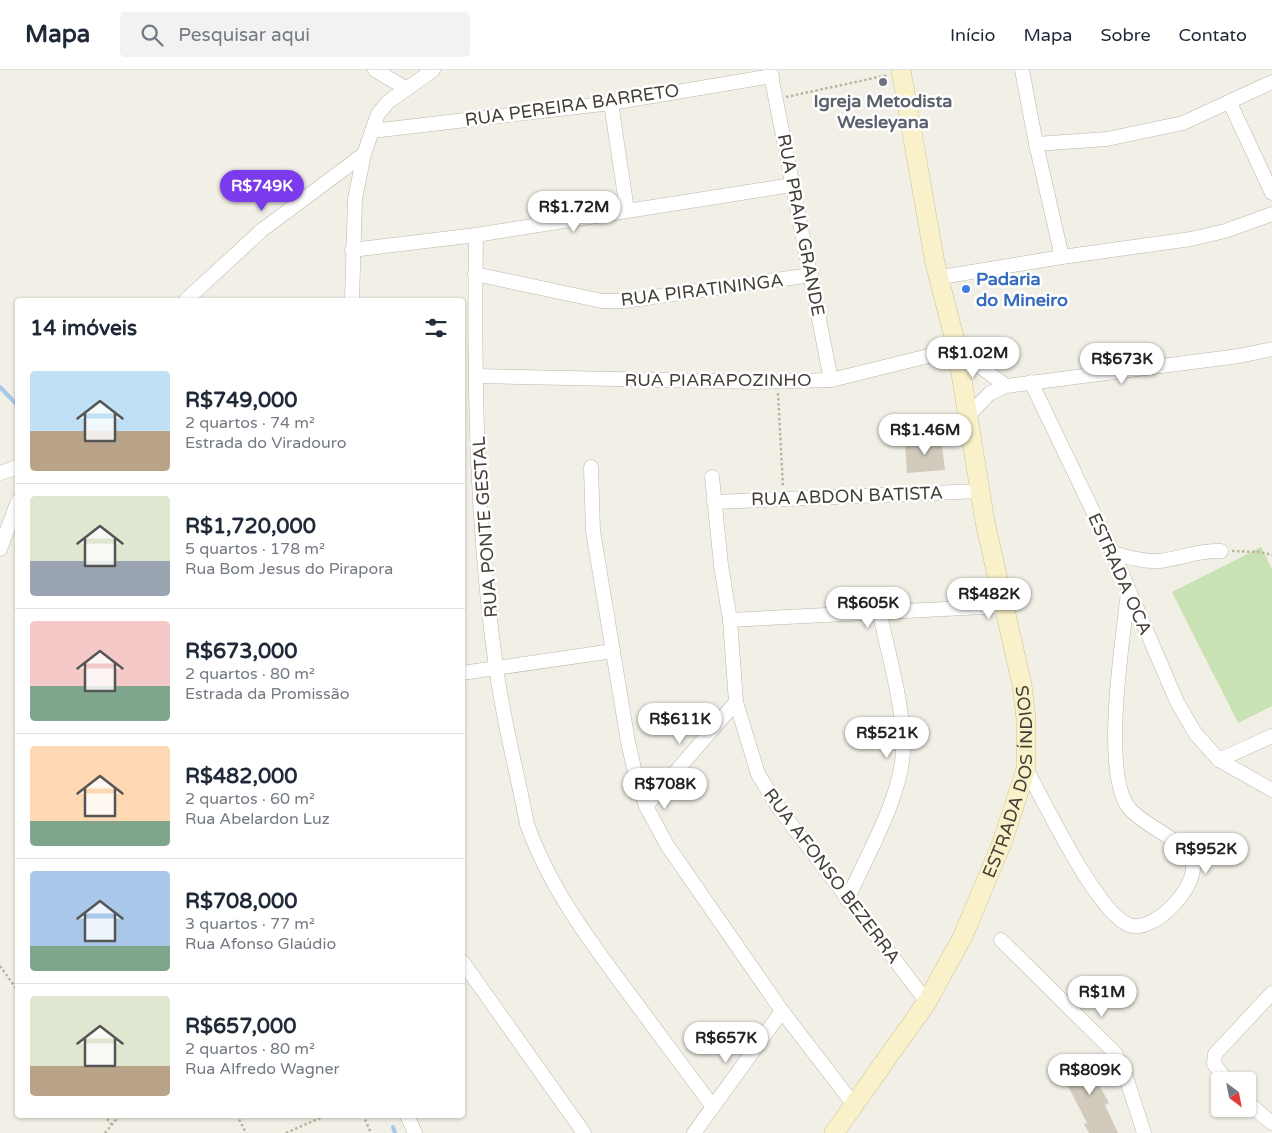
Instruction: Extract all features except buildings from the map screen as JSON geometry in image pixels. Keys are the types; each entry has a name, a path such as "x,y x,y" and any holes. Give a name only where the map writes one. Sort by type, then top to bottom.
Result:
{"street":[{"path":"375,70 407,89"},
{"path":"352,298 352,250 356,199 364,154 378,114 388,102 433,70"},
{"path":"1022,70 1036,144 1062,257"},
{"name":"ESTRADA DOS ÍNDIOS","path":"834,1133 927,1002 963,936 1017,801 1026,769 1026,736 1022,685 980,491 957,349 936,263 902,71"},
{"name":"RUA PRAIA GRANDE","path":"771,73 831,380"},
{"name":"RUA PEREIRA BARRETO","path":"372,131 611,103 771,73"},
{"path":"1036,144 1107,139 1183,123 1230,103 1272,82"},
{"path":"611,103 627,210"},
{"path":"1230,103 1272,193"},
{"path":"188,298 262,230 364,154"},
{"path":"352,250 476,235 792,185"},
{"path":"941,278 1062,257 1191,239 1225,231 1272,214"},
{"name":"RUA PONTE GESTAL","path":"476,235 476,376 484,545 496,668 527,824 546,871 562,898 608,966 712,1107"},
{"name":"RUA PIRATININGA","path":"475,274 602,301 624,301 811,276"},
{"path":"957,349 1006,386"},
{"name":"RUA PIARAPOZINHO","path":"476,376 778,382 831,380 957,349"},
{"path":"967,417 990,393 1006,386 1239,356 1272,349"},
{"name":"ESTRADA OCA","path":"1031,382 1113,554 1128,592 1178,702 1195,733 1219,760 1272,790"},
{"path":"591,467 594,531 613,651 628,742 636,777 646,806 667,844 782,1011 854,1105"},
{"path":"0,473 15,468"},
{"name":"RUA AFONSO BEZERRA","path":"712,477 730,620 736,702 751,755 768,793 847,900 927,1002"},
{"name":"RUA ABDON BATISTA","path":"714,502 980,491"},
{"path":"0,548 15,509"},
{"path":"1113,554 1140,560 1161,561 1205,550 1221,551"},
{"path":"1026,769 1086,876 1114,914 1128,925 1142,928 1161,918 1185,890 1192,877 1193,865 1190,856 1183,848 1137,817 1125,802 1118,784 1116,693 1128,592"},
{"path":"730,620 880,614 1004,606"},
{"path":"847,900 890,803 900,770 903,751 902,729 880,614"},
{"path":"465,673 613,651"},
{"path":"646,806 736,702"},
{"path":"1219,760 1272,736"},
{"path":"1001,940 1115,1053 1123,1068 1144,1133"},
{"path":"465,966 584,1133"},
{"path":"1220,1072 1214,1064 1215,1054 1272,993"},
{"path":"694,1133 782,1011"},
{"path":"1256,1109 1272,1123"},
{"path":"408,1118 415,1133"}],"path":[{"path":"776,99 902,71"},
{"path":"778,382 784,498"},
{"path":"1221,551 1260,552 1272,555"},
{"path":"0,966 15,987"},
{"path":"106,1118 112,1126"},
{"path":"105,1133 118,1118"},
{"path":"238,1118 246,1133"},
{"path":"286,1133 320,1118"},
{"path":"364,1118 371,1133"}],"green space":[{"path":"1261,547 1272,569 1272,706 1238,723 1172,592"}],"waterway":[{"path":"0,387 15,403"},
{"path":"393,1127 395,1133"}],"place":[{"name":"Igreja Metodista Wesleyana","path":"883,82"},
{"name":"Padaria do Mineiro","path":"966,289"}]}
